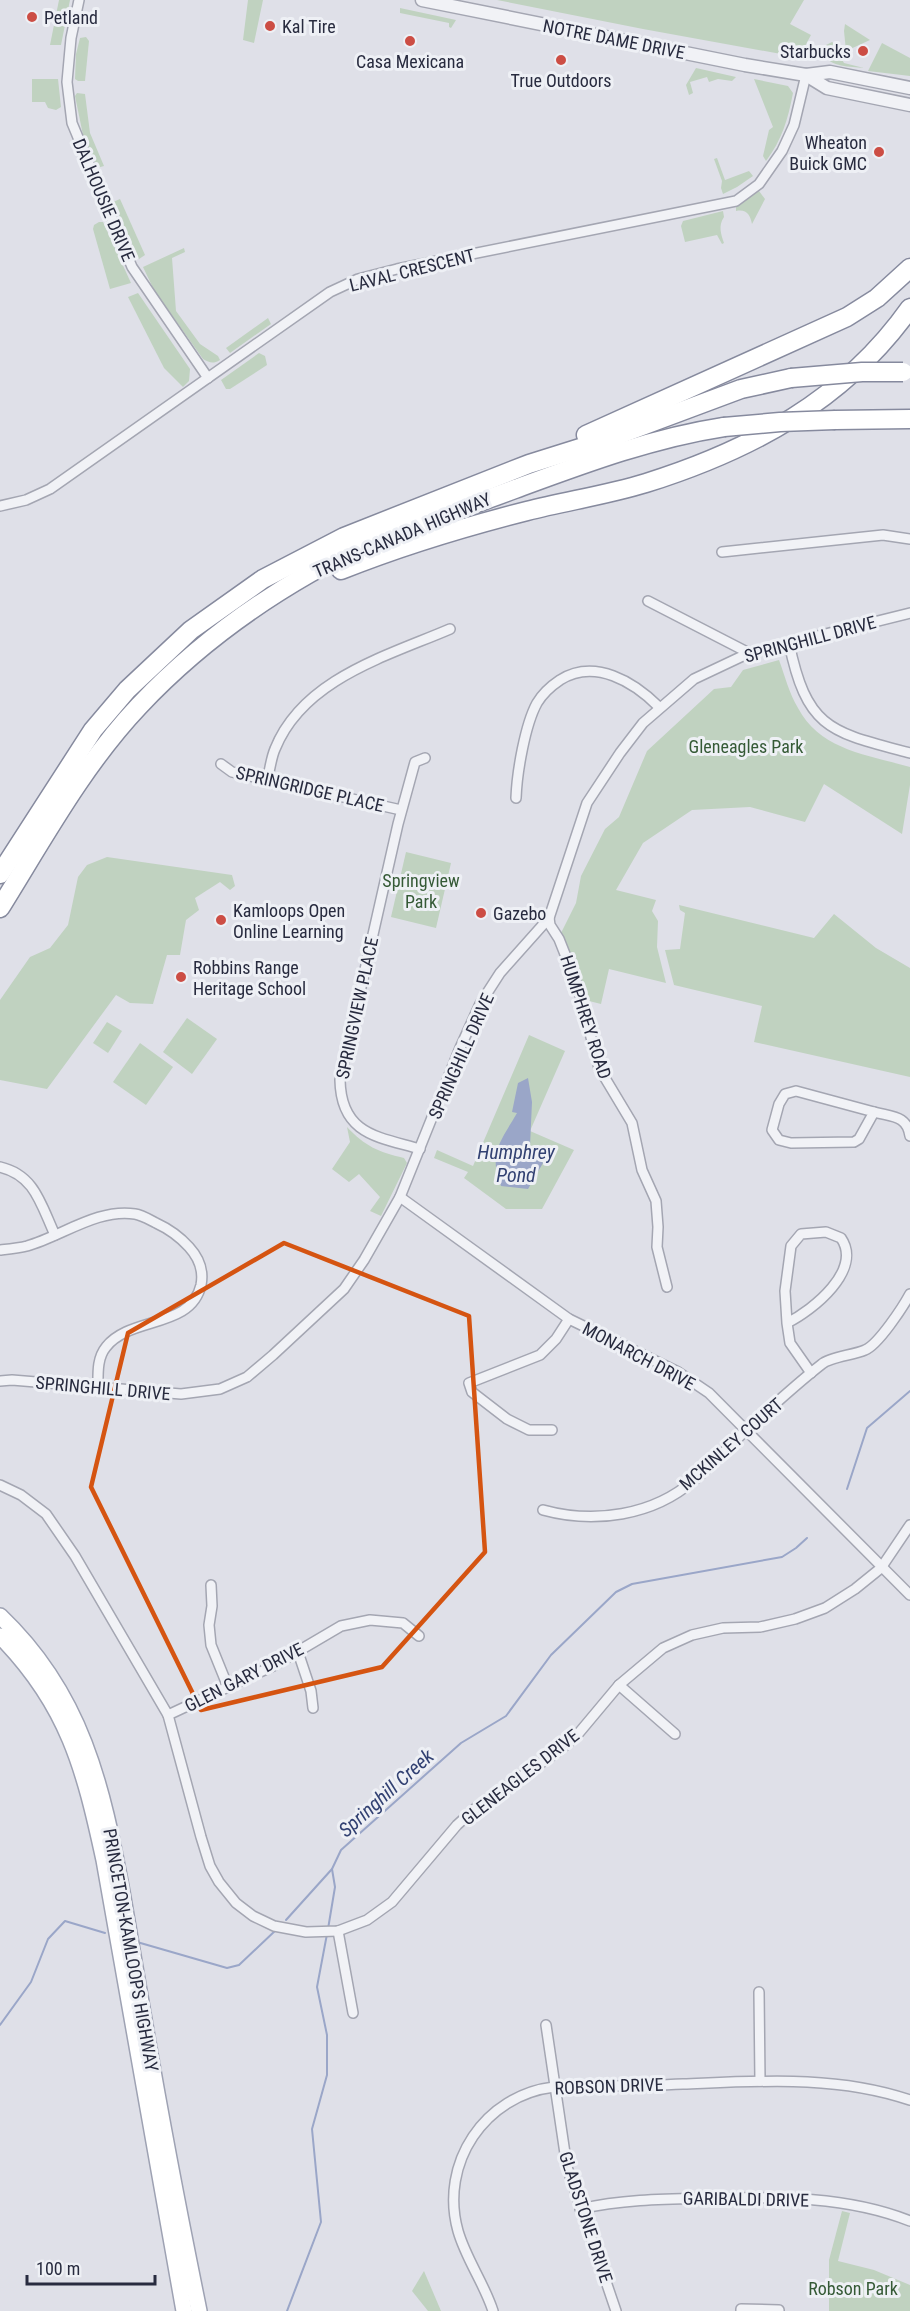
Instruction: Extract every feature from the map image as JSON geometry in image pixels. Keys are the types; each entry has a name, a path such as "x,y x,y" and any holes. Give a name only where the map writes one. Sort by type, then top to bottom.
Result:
{"highway":[{"path":"529,464 594,431 847,317 877,298 910,268"},
{"path":"272,597 357,563 442,534 644,483 701,464 742,447 774,431 809,409 870,356 910,309"},
{"name":"TRANS-CANADA HIGHWAY","path":"0,874 93,730 127,690 191,630 263,579 336,541 529,464 599,442 741,389 791,378 862,372 907,372"},
{"name":"TRANS-CANADA HIGHWAY","path":"0,908 77,786 138,708 203,646 310,573 351,553 457,510 584,464 690,433 724,427 780,422 910,419"}],"main road":[{"name":"PRINCETON-KAMLOOPS HIGHWAY","path":"0,1616 36,1654 53,1678 80,1729 98,1781 116,1859 177,2205 199,2311"},
{"name":"PRINCETON-KAMLOOPS HIGHWAY","path":"0,1636 24,1662 57,1710 77,1756 94,1811 105,1860 184,2311"}],"street":[{"name":"DALHOUSIE DRIVE","path":"79,0 71,38 66,82 72,123 132,267 208,378"},
{"name":"NOTRE DAME DRIVE","path":"422,0 806,75 830,72 910,88"},
{"name":"LAVAL CRESCENT","path":"0,506 26,500 50,489 330,292 358,279 736,201 759,184 782,151 794,125 806,75"},
{"name":"NOTRE DAME DRIVE","path":"806,75 827,88 910,105"},
{"path":"722,552 883,535 910,539"},
{"path":"648,601 749,653"},
{"name":"SPRINGHILL DRIVE","path":"0,1381 12,1380 182,1394 220,1389 247,1377 344,1289 364,1260 400,1197 480,1004 500,974 549,918 587,803 620,753 659,707 694,679 749,653 910,613"},
{"path":"267,780 274,750 287,726 303,705 354,670 382,655 450,629"},
{"path":"789,643 803,693 814,713 831,728 853,738 910,753"},
{"path":"516,798 517,779 534,710 550,686 569,675 595,671 619,677 643,691 659,707"},
{"name":"SPRINGVIEW PLACE","path":"420,1149 377,1138 367,1133 353,1120 344,1106 340,1094 340,1080 401,810 414,762 425,758"},
{"name":"SPRINGRIDGE PLACE","path":"221,764 232,771 267,780 401,810"},
{"name":"HUMPHREY ROAD","path":"549,918 578,987 599,1068 632,1123 642,1170 656,1202 657,1247 667,1287"},
{"path":"874,1112 859,1138 854,1142 791,1143 779,1140 772,1130 779,1104 785,1094 796,1091 903,1119 910,1129"},
{"path":"0,1167 13,1170 23,1177 34,1190 54,1235"},
{"name":"MONARCH DRIVE","path":"400,1197 569,1319 678,1372 709,1393 880,1568 910,1595"},
{"path":"0,1250 27,1246 110,1214 137,1214 160,1225 184,1241 194,1253 202,1269 199,1294 190,1305 174,1316 117,1338 106,1346 101,1356 98,1387"},
{"path":"787,1323 798,1317 836,1285 848,1252 841,1238 826,1232 801,1234 791,1246 785,1291 787,1323 790,1343 811,1373"},
{"name":"MCKINLEY COURT","path":"543,1510 567,1516 605,1517 636,1511 668,1498 692,1482 745,1431 825,1361 869,1349 901,1312 910,1294"},
{"path":"552,1430 529,1430 507,1419 472,1392 469,1383 540,1355 556,1339 569,1319"},
{"name":"GLENEAGLES DRIVE","path":"0,1485 21,1496 46,1514 75,1556 168,1715 201,1837 210,1866 219,1882 236,1903 254,1916 274,1926 306,1932 338,1931 367,1920 392,1902 458,1825 478,1806 560,1750 590,1721 619,1686 663,1648 692,1635 723,1628 760,1627 795,1619 825,1608 855,1589 880,1568 910,1525"},
{"path":"211,1585 212,1606 209,1625 211,1645 228,1687"},
{"name":"GLEN GARY DRIVE","path":"168,1715 298,1652 341,1626 370,1620 403,1623 419,1636"},
{"path":"298,1652 312,1691 313,1708"},
{"path":"619,1686 675,1734"},
{"path":"338,1931 353,2013"},
{"path":"759,1992 760,2081"},
{"name":"GLADSTONE DRIVE","path":"546,2025 567,2167 616,2311"},
{"name":"ROBSON DRIVE","path":"493,2311 458,2232 454,2210 454,2189 458,2170 472,2135 492,2113 511,2099 535,2090 554,2087 760,2081 834,2084 887,2092 910,2100"},
{"name":"GARIBALDI DRIVE","path":"580,2209 613,2201 786,2197 849,2204 910,2221"},
{"path":"741,2311 741,2309 779,2310"}],"highlighted area":[{"path":"284,1243 469,1316 485,1552 382,1667 201,1710 91,1487 128,1333"}],"green space":[{"path":"59,0 70,0 61,45 50,45"},
{"path":"248,0 263,0 254,43 243,40"},
{"path":"497,0 804,0 790,24 811,35 804,48 792,56"},
{"path":"400,8 456,20 451,28 449,23 400,13"},
{"path":"845,24 870,40 846,51"},
{"path":"86,37 89,41 85,81 78,81 75,79 76,54 80,38"},
{"path":"832,42 840,47 840,56 844,63 864,68 841,66 826,59 823,54 826,45"},
{"path":"882,43 910,58 910,76 868,71"},
{"path":"696,68 736,77 732,81 718,79 709,82 707,77 690,82 693,93 689,95 686,85"},
{"path":"32,79 58,79 61,107 56,110 48,108 45,102 32,102"},
{"path":"754,79 788,86 793,93 784,129 766,161 763,156 769,130 773,127"},
{"path":"77,93 85,94 90,133 104,166 97,168 83,135 75,96"},
{"path":"717,158 725,180 749,171 753,176 723,194 722,181 714,159"},
{"path":"759,191 765,199 752,224 747,213 736,211 736,206"},
{"path":"120,199 145,255 139,259 113,202"},
{"path":"723,211 721,230 724,243 722,244 717,235 685,242 681,226 683,221"},
{"path":"103,222 131,283 110,289 93,229 94,225"},
{"path":"184,248 185,252 172,258 176,311 200,344 218,356 220,360 215,362 203,359 154,290 143,267"},
{"path":"138,293 190,369 189,381 183,387 164,368 128,297"},
{"path":"268,318 271,324 230,353 226,348"},
{"path":"259,353 265,356 267,365 230,389 226,389 221,380"},
{"name":"Gleneagles Park","path":"779,660 795,702 807,722 819,733 846,749 910,767 910,785 902,834 824,784 805,822 750,807 692,810 643,843 616,890 656,900 652,911 658,921 657,947 666,983 609,969 601,1004 581,999 558,939 576,903 581,876 605,829 619,817 647,751 714,689 731,687 743,670"},
{"name":"Springview Park","path":"406,852 451,863 436,928 391,917"},
{"path":"107,857 232,875 235,886 230,890 220,882 195,898 199,910 186,920 180,955 167,955 153,1004 130,1003 116,995 47,1089 0,1080 0,1000 30,957 50,948 68,925 78,877 87,865"},
{"path":"679,905 814,938 834,914 876,948 910,968 910,1077 754,1042 762,1006 674,985 665,950 680,949 685,913 680,910"},
{"path":"187,1018 217,1039 192,1074 163,1052"},
{"path":"107,1022 122,1031 108,1053 93,1043"},
{"path":"529,1035 565,1051 530,1131 574,1150 542,1209 506,1209 464,1178 468,1172 434,1158 437,1150 473,1166"},
{"path":"140,1043 173,1067 146,1105 113,1082"},
{"path":"347,1127 366,1144 379,1151 404,1158 407,1163 381,1216 370,1211 380,1197 359,1174 349,1182 332,1169 350,1142"},
{"name":"Robson Park","path":"842,2211 850,2213 838,2261 874,2270 910,2285 910,2311 829,2311 829,2260"},
{"path":"424,2271 441,2311 428,2311 412,2291"}],"water":[{"name":"Humphrey Pond","path":"528,1078 532,1102 530,1146 543,1163 528,1189 501,1186 496,1165 498,1148 517,1113 512,1112 518,1083"}],"waterway":[{"name":"Springhill Creek","path":"847,1489 867,1428 910,1391"},
{"name":"Springhill Creek","path":"328,1929 335,1887 332,1869 341,1850 461,1743 506,1716 551,1655 616,1592 632,1584 782,1557 807,1538"},
{"path":"286,1920 332,1869"},
{"name":"Springhill Creek","path":"0,2025 31,1982 48,1939 65,1921 105,1933"},
{"path":"137,1942 227,1968 239,1965 277,1929"},
{"name":"Springhill Creek","path":"287,2311 321,2222 312,2129 327,2075 327,2035 317,1987 327,1934"}],"place":[{"name":"Petland","path":"32,17"},
{"name":"Kal Tire","path":"270,26"},
{"name":"Casa Mexicana","path":"410,41"},
{"name":"Starbucks","path":"863,51"},
{"name":"True Outdoors","path":"561,60"},
{"name":"Wheaton Buick GMC","path":"879,152"},
{"name":"Gazebo","path":"481,913"},
{"name":"Kamloops Open Online Learning","path":"221,920"},
{"name":"Robbins Range Heritage School","path":"181,977"}]}
